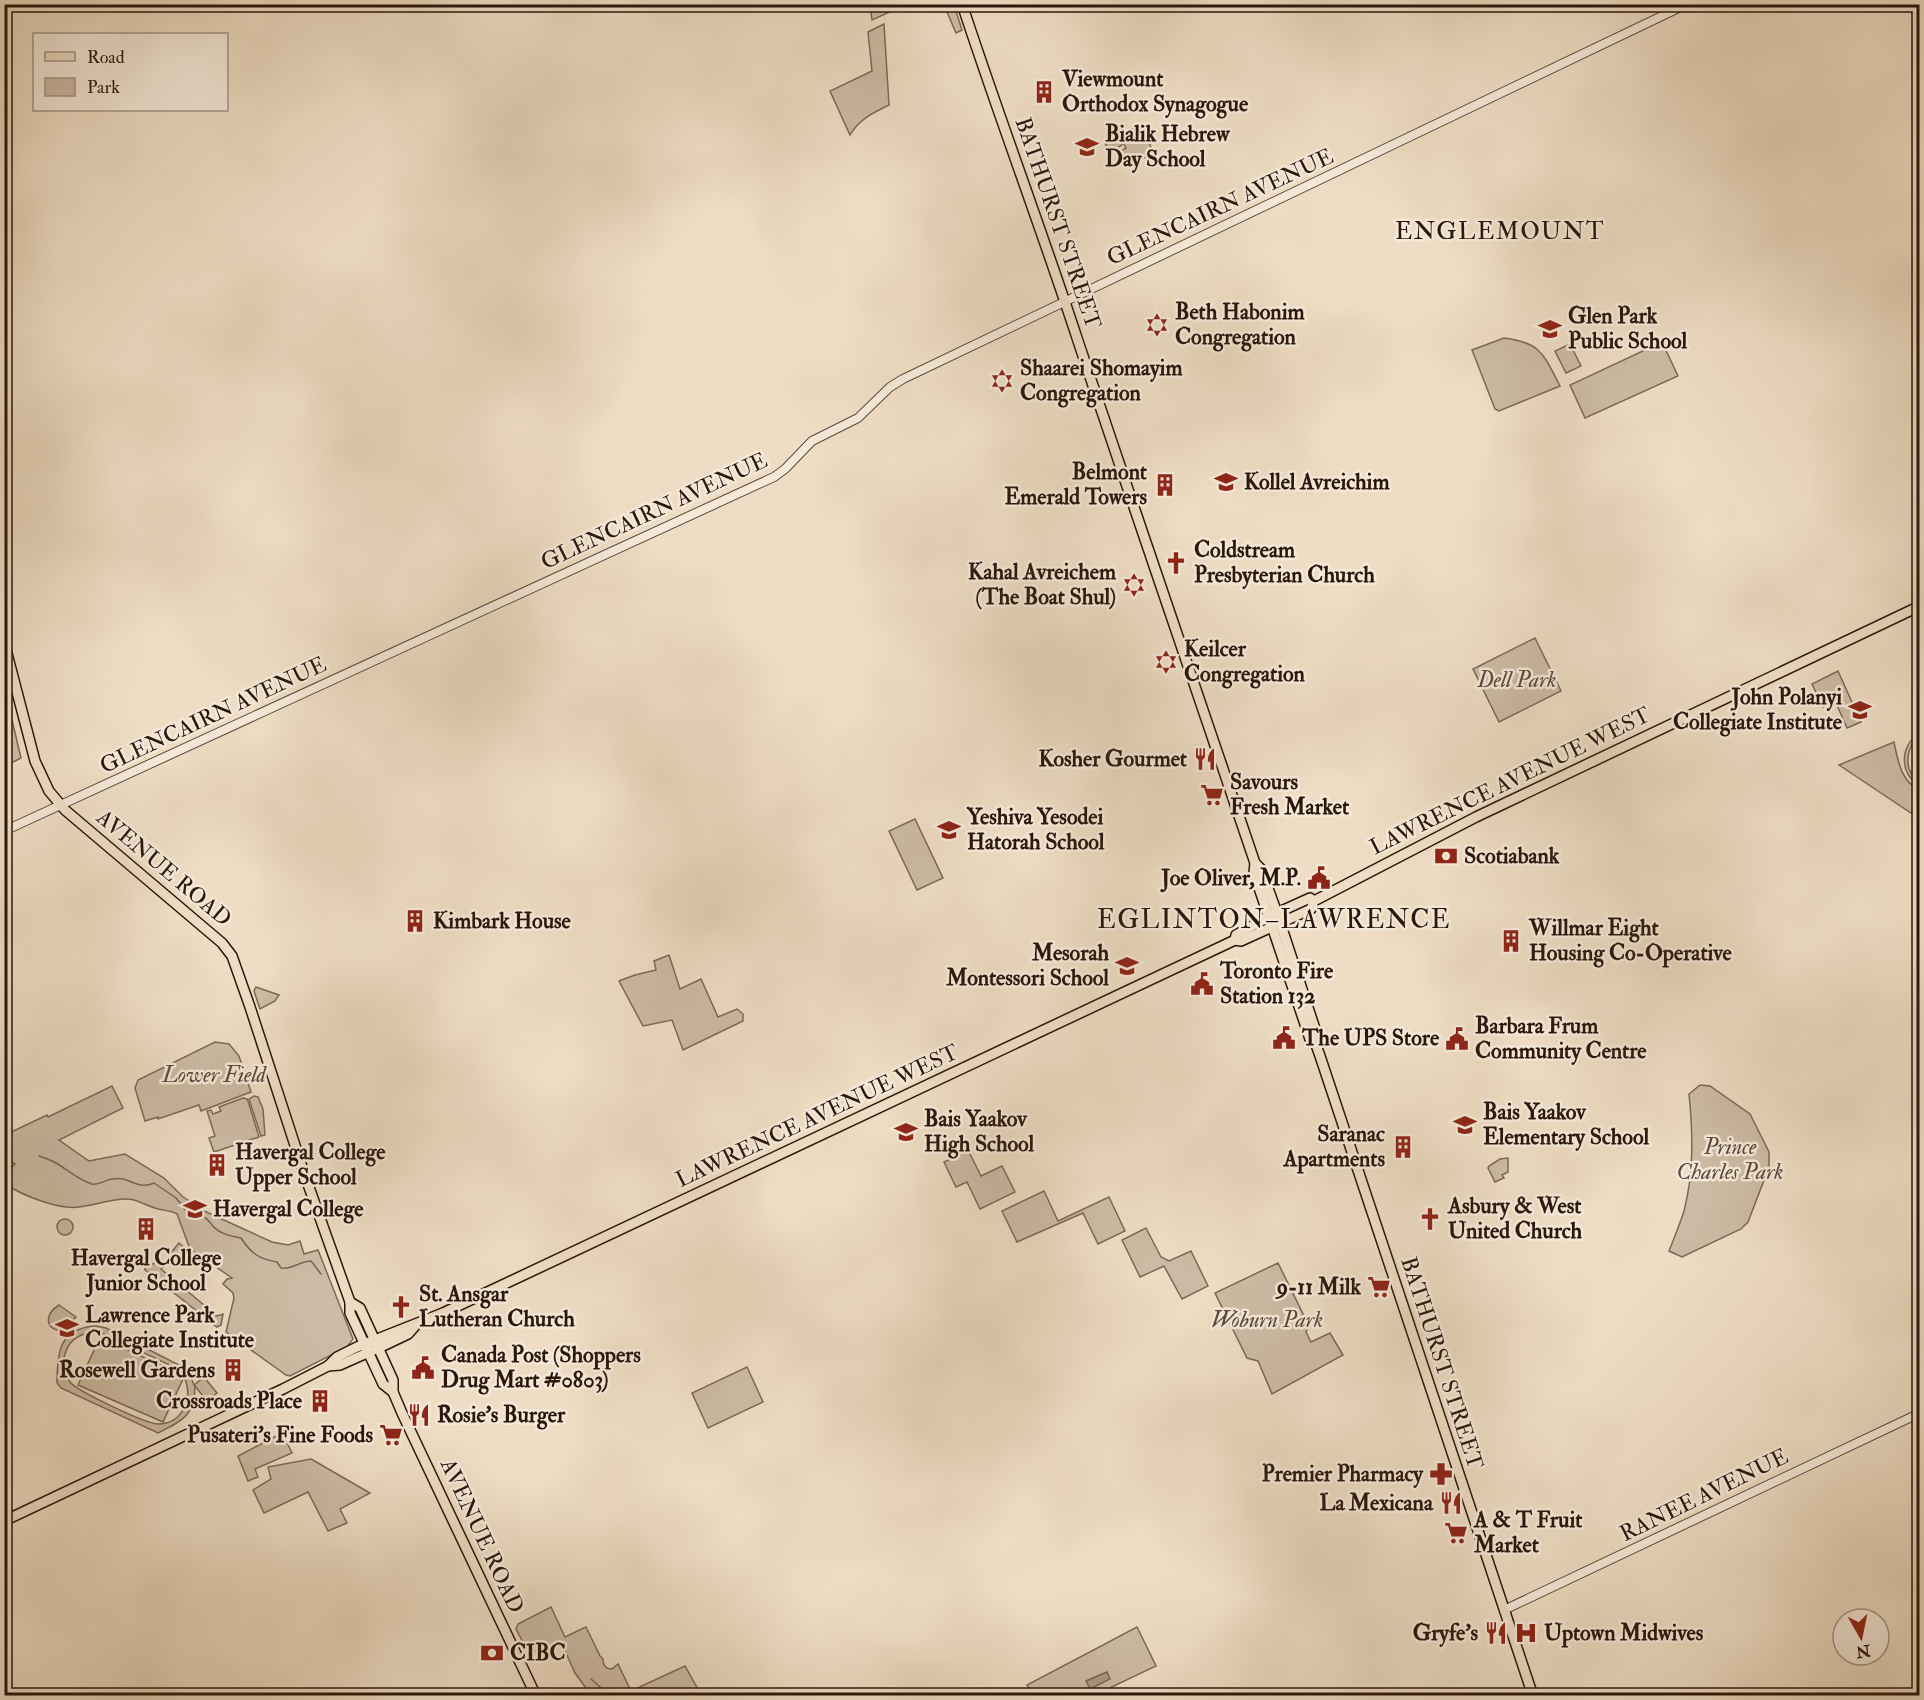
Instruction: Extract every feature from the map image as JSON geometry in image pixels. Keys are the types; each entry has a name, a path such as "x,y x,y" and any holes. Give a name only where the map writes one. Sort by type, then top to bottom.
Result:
{"main road":[{"name":"BATHURST STREET","path":"962,4 1255,863 1261,869 1272,915 1310,1039 1315,1042 1533,1695"},
{"name":"LAWRENCE AVENUE WEST","path":"4,1521 328,1366 337,1357 376,1344 404,1327 415,1326 1235,940 1240,941 1276,926 1311,909 1314,902 1476,817 1920,606"},
{"name":"AVENUE ROAD","path":"4,642 35,761 49,791 60,806 228,950 250,1007 304,1173 350,1302 350,1313 383,1383 393,1392 537,1695"},
{"name":"LAWRENCE AVENUE WEST","path":"1235,940 1236,936 1272,915 1308,899 1314,902"},
{"name":"AVENUE ROAD","path":"350,1302 360,1308 393,1380 393,1392"}],"street":[{"name":"GLENCAIRN AVENUE","path":"4,831 774,477 786,469 812,441 858,418 890,387 903,379 1687,4"},
{"name":"RANEE AVENUE","path":"1504,1610 1920,1413"}],"green space":[{"path":"870,5 889,5 892,11 872,20"},
{"path":"944,5 954,5 962,30 956,33"},
{"path":"1908,5 1919,5 1919,28"},
{"path":"884,24 889,105 862,121 850,135 830,91 872,71 868,32"},
{"path":"1140,125 1154,153 1128,166 1121,151 1126,148 1119,135"},
{"path":"1118,137 1122,145 1112,151 1108,149 1105,143"},
{"path":"1504,338 1526,343 1540,352 1560,386 1499,411 1495,409 1472,350"},
{"path":"1662,342 1678,376 1585,418 1570,385"},
{"path":"1570,344 1581,366 1566,373 1555,351"},
{"name":"Dell Park","path":"1535,638 1561,691 1499,722 1473,669"},
{"path":"1838,671 1861,722 1847,728 1836,703 1823,707 1812,684"},
{"path":"4,686 21,758 5,766 4,766"},
{"path":"1919,733 1909,753 1908,766 1919,782 1919,786 1908,774 1904,760 1908,745"},
{"path":"1894,742 1904,776 1919,790 1919,803 1911,813 1839,765"},
{"path":"915,819 943,878 917,890 889,831"},
{"path":"669,955 680,989 701,979 718,1017 737,1009 743,1014 743,1021 683,1050 672,1020 643,1026 619,981 656,970 654,961"},
{"path":"256,987 279,995 275,1001 260,1009 254,991"},
{"name":"Lower Field","path":"215,1042 229,1044 239,1056 251,1092 201,1111 199,1105 145,1121 135,1088 138,1080"},
{"name":"Prince Charles Park","path":"1700,1085 1710,1086 1750,1114 1769,1152 1769,1167 1748,1222 1741,1229 1682,1257 1669,1251 1684,1211 1690,1182 1692,1138 1689,1094"},
{"path":"112,1086 123,1108 59,1140 89,1161 125,1154 164,1178 182,1196 202,1210 272,1242 288,1245 300,1241 304,1254 318,1250 353,1339 347,1347 290,1376 286,1375 226,1332 234,1298 233,1293 223,1284 227,1279 232,1278 190,1249 177,1214 127,1199 79,1207 61,1206 30,1197 5,1184 5,1175 15,1164 5,1158 5,1135"},
{"path":"254,1096 258,1097 263,1109 265,1135 261,1136 249,1099"},
{"path":"243,1098 248,1101 259,1137 214,1152 209,1138 215,1136 207,1111 211,1110 213,1114 221,1111 219,1107"},
{"path":"968,1150 981,1176 1002,1166 1015,1192 980,1209 967,1182 956,1187 944,1162"},
{"path":"1508,1158 1508,1172 1502,1175 1504,1178 1495,1182 1489,1166 1500,1159"},
{"path":"1044,1191 1058,1221 1109,1197 1125,1231 1098,1244 1083,1213 1017,1242 1002,1211"},
{"path":"65,1219 71,1221 73,1227 71,1233 65,1235 59,1233 57,1227 59,1221"},
{"name":"Woburn Park","path":"1146,1228 1161,1257 1169,1261 1191,1251 1208,1286 1182,1299 1164,1266 1140,1277 1122,1240"},
{"path":"179,1243 186,1249 176,1261 169,1255"},
{"path":"156,1263 165,1266 161,1269 217,1316 223,1314 221,1325 217,1327 145,1270 145,1266"},
{"name":"Woburn Park","path":"1278,1263 1309,1326 1306,1332 1311,1342 1330,1333 1343,1355 1272,1394 1258,1361 1247,1358 1215,1293"},
{"path":"59,1305 76,1317 61,1331 51,1327 48,1320 51,1312"},
{"path":"96,1326 106,1328 185,1368 194,1385 204,1377 217,1393 207,1401 195,1386 190,1411 180,1421 158,1433 61,1388 57,1383 57,1372 63,1344 67,1337 84,1328","holes":["95,1332 104,1334 176,1368 184,1376 100,1337 78,1385 163,1422 184,1377 188,1393 187,1401 180,1414 167,1423 151,1423 98,1399 70,1382 66,1375 64,1359 71,1343 86,1334"]},
{"path":"747,1367 763,1402 708,1428 692,1393"},
{"path":"282,1433 292,1453 255,1469 258,1477 248,1481 238,1456"},
{"path":"311,1459 370,1493 340,1509 347,1523 328,1531 308,1492 264,1513 253,1490 271,1479 268,1467"},
{"path":"551,1607 565,1637 586,1627 605,1666 612,1669 618,1664 631,1691 685,1666 699,1691 697,1695 591,1695 575,1673 562,1644 545,1652 543,1648 529,1654 516,1629 518,1624"},
{"path":"1137,1627 1156,1666 1095,1695 1033,1695 1027,1685"}],"shaded area":[{"path":"1107,1672 1110,1679 1090,1689 1086,1681"}],"waterway":[{"path":"39,1156 92,1184 117,1178 142,1185 154,1183 176,1198 192,1218 203,1216 218,1231 241,1238 248,1248 260,1257 277,1262 281,1268 289,1268 311,1261 321,1274"},
{"path":"591,1679 610,1696"}],"place":[{"name":"Viewmount Orthodox Synagogue","path":"1044,92"},
{"name":"Bialik Hebrew Day School","path":"1087,147"},
{"name":"Beth Habonim Congregation","path":"1157,325"},
{"name":"Glen Park Public School","path":"1550,329"},
{"name":"Shaarei Shomayim Congregation","path":"1002,381"},
{"name":"Kollel Avreichim","path":"1226,482"},
{"name":"Belmont Emerald Towers","path":"1165,485"},
{"name":"Coldstream Presbyterian Church","path":"1176,563"},
{"name":"Kahal Avreichem (The Boat Shul)","path":"1134,585"},
{"name":"Keilcer Congregation","path":"1166,662"},
{"name":"John Polanyi Collegiate Institute","path":"1860,710"},
{"name":"Kosher Gourmet","path":"1205,759"},
{"name":"Savours Fresh Market","path":"1212,795"},
{"name":"Yeshiva Yesodei Hatorah School","path":"949,830"},
{"name":"Scotiabank","path":"1446,856"},
{"name":"Joe Oliver, M.P.","path":"1319,878"},
{"name":"Kimbark House","path":"415,921"},
{"name":"Willmar Eight Housing Co-Operative","path":"1511,941"},
{"name":"Mesorah Montessori School","path":"1127,966"},
{"name":"Toronto Fire Station 132","path":"1202,984"},
{"name":"The UPS Store","path":"1284,1038"},
{"name":"Barbara Frum Community Centre","path":"1457,1039"},
{"name":"Bais Yaakov Elementary School","path":"1465,1125"},
{"name":"Bais Yaakov High School","path":"906,1132"},
{"name":"Saranac Apartments","path":"1403,1147"},
{"name":"Havergal College Upper School","path":"217,1165"},
{"name":"Havergal College","path":"195,1209"},
{"name":"Asbury & West United Church","path":"1430,1219"},
{"name":"Havergal College Junior School","path":"146,1229"},
{"name":"9-11 Milk","path":"1379,1287"},
{"name":"St. Ansgar Lutheran Church","path":"401,1307"},
{"name":"Lawrence Park Collegiate Institute","path":"67,1328"},
{"name":"Canada Post (Shoppers Drug Mart #0803)","path":"423,1368"},
{"name":"Rosewell Gardens","path":"233,1370"},
{"name":"Crossroads Place","path":"320,1401"},
{"name":"Rosie's Burger","path":"419,1415"},
{"name":"Pusateri's Fine Foods","path":"391,1435"},
{"name":"Premier Pharmacy","path":"1441,1474"},
{"name":"La Mexicana","path":"1451,1503"},
{"name":"A & T Fruit Market","path":"1456,1533"},
{"name":"Gryfe's","path":"1496,1633"},
{"name":"Uptown Midwives","path":"1526,1633"},
{"name":"CIBC","path":"492,1653"}],"district":[{"name":"ENGLEMOUNT","path":"1500,231"},
{"name":"EGLINTON–LAWRENCE","path":"1274,920"}]}
